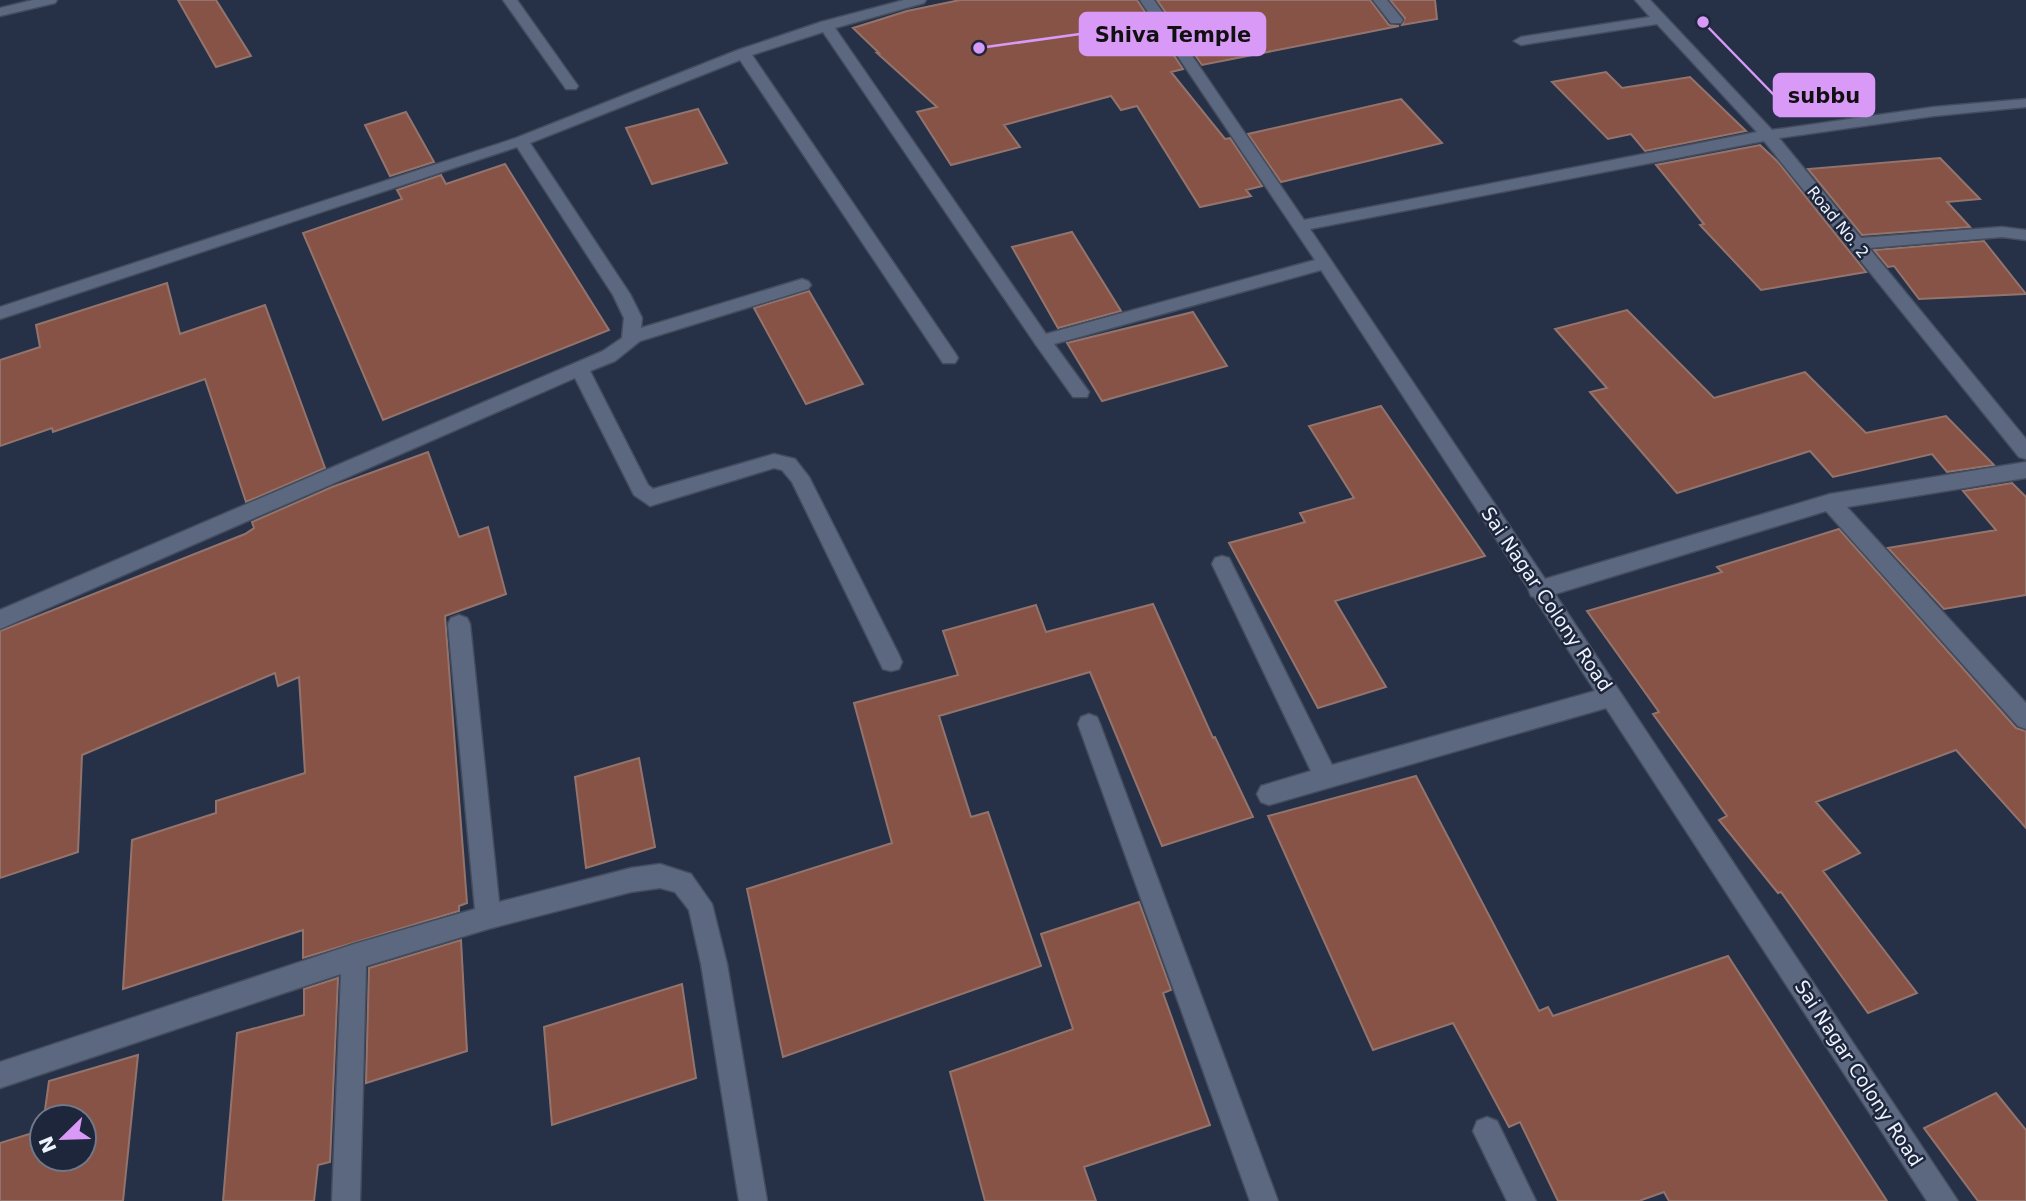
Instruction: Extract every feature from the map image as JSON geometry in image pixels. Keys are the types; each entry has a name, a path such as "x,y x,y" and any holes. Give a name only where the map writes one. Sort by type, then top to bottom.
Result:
{"street":[{"path":"0,12 50,0"},
{"path":"510,0 571,86"},
{"path":"0,313 520,141 600,112 743,53 919,0"},
{"name":"Sai Nagar Colony Road","path":"1147,0 1325,263 1538,590 1612,696 1944,1201"},
{"path":"1380,0 1396,20"},
{"name":"Road No. 2","path":"1642,0 1768,135 2026,452"},
{"path":"1521,41 1659,20"},
{"path":"827,26 1042,341 1080,392"},
{"path":"743,53 949,358"},
{"path":"1299,226 1768,135 1927,111 2026,103"},
{"path":"0,620 580,369 609,356 631,341 633,318 621,294 520,141"},
{"path":"1856,244 2002,232 2026,235"},
{"path":"1042,341 1325,263"},
{"path":"632,337 802,285"},
{"path":"580,369 641,490 650,498 774,461 788,464 799,477 891,662"},
{"path":"1538,590 1830,502 2026,470"},
{"path":"1830,502 2026,719"},
{"path":"1222,564 1326,778"},
{"path":"459,624 488,917"},
{"path":"1269,794 1612,696"},
{"path":"1089,724 1264,1201"},
{"path":"0,1075 354,957 488,917 631,880 660,876 682,883 700,904 714,964 753,1201"},
{"path":"346,1201 354,957"},
{"path":"1487,1131 1522,1201"}],"building":[{"path":"178,0 216,0 251,56 216,67"},
{"path":"960,0 1137,0 1183,69 1171,72 1225,139 1230,138 1262,186 1246,190 1251,196 1200,207 1137,106 1121,110 1111,96 1004,125 1020,147 951,165 917,112 937,107 853,28 907,11"},
{"path":"1157,0 1370,0 1389,25 1399,26 1202,65"},
{"path":"1390,0 1435,0 1437,19 1402,25 1405,18"},
{"path":"1606,72 1622,88 1690,77 1746,131 1645,151 1631,134 1608,139 1552,82"},
{"path":"1401,99 1442,143 1281,182 1248,134"},
{"path":"698,109 727,163 652,184 626,128"},
{"path":"406,112 434,162 390,176 365,125"},
{"path":"1760,145 1778,162 1866,272 1761,290 1700,225 1704,224 1656,165"},
{"path":"1940,158 1980,199 1947,202 1970,227 1862,235 1808,169"},
{"path":"505,164 609,330 383,420 303,233 402,199 397,190 441,175 446,184"},
{"path":"1072,232 1121,311 1058,328 1012,247"},
{"path":"1984,241 2026,294 1919,299 1894,266 1888,267 1874,250"},
{"path":"167,283 180,334 265,305 325,468 246,502 205,379 53,432 52,428 0,446 0,360 40,347 36,325"},
{"path":"809,291 863,384 806,404 754,308"},
{"path":"1627,310 1714,398 1805,372 1866,433 1946,416 1994,465 1947,472 1932,454 1833,477 1810,451 1677,493 1590,392 1607,388 1555,329"},
{"path":"1193,312 1227,366 1102,401 1067,343"},
{"path":"1381,406 1485,556 1335,601 1386,687 1318,708 1229,543 1305,522 1300,513 1354,498 1309,426"},
{"path":"428,452 459,537 488,527 506,594 445,616 467,903 459,906 459,911 303,958 303,930 123,989 132,840 216,813 216,801 305,773 299,677 278,686 275,673 82,755 78,852 0,878 0,631 245,534 254,528 252,522 332,487"},
{"path":"2012,483 2026,497 2026,595 1944,609 1888,548 1996,530 1963,491"},
{"path":"1839,529 2016,728 2026,731 2026,828 1956,750 1816,802 1860,853 1823,871 1917,993 1868,1013 1781,892 1778,893 1719,820 1727,816 1653,714 1659,712 1587,611 1722,572 1717,567"},
{"path":"1153,604 1213,738 1215,737 1253,817 1162,846 1090,672 939,716 971,817 988,812 1041,966 783,1057 747,889 892,843 854,703 958,675 943,631 1036,605 1046,632"},
{"path":"639,758 655,847 586,868 575,777"},
{"path":"1416,776 1539,1011 1548,1007 1553,1016 1728,956 1887,1201 1669,1201 1664,1192 1639,1201 1558,1201 1520,1122 1509,1127 1453,1023 1373,1050 1268,816"},
{"path":"1139,902 1171,990 1163,993 1210,1125 1084,1167 1096,1201 985,1201 950,1072 1073,1029 1041,934"},
{"path":"461,940 467,1051 366,1083 369,968"},
{"path":"338,978 330,1162 318,1165 314,1201 223,1201 237,1033 304,1015 304,989"},
{"path":"682,984 696,1078 552,1125 544,1027"},
{"path":"138,1055 123,1201 0,1201 0,1143 28,1134 28,1173 98,1173 98,1103 46,1103 49,1081"},
{"path":"1996,1093 2026,1130 2026,1201 1978,1201 1924,1128"}],"place":[{"name":"subbu","path":"1703,22"},
{"name":"Shiva Temple","path":"979,48"}]}
